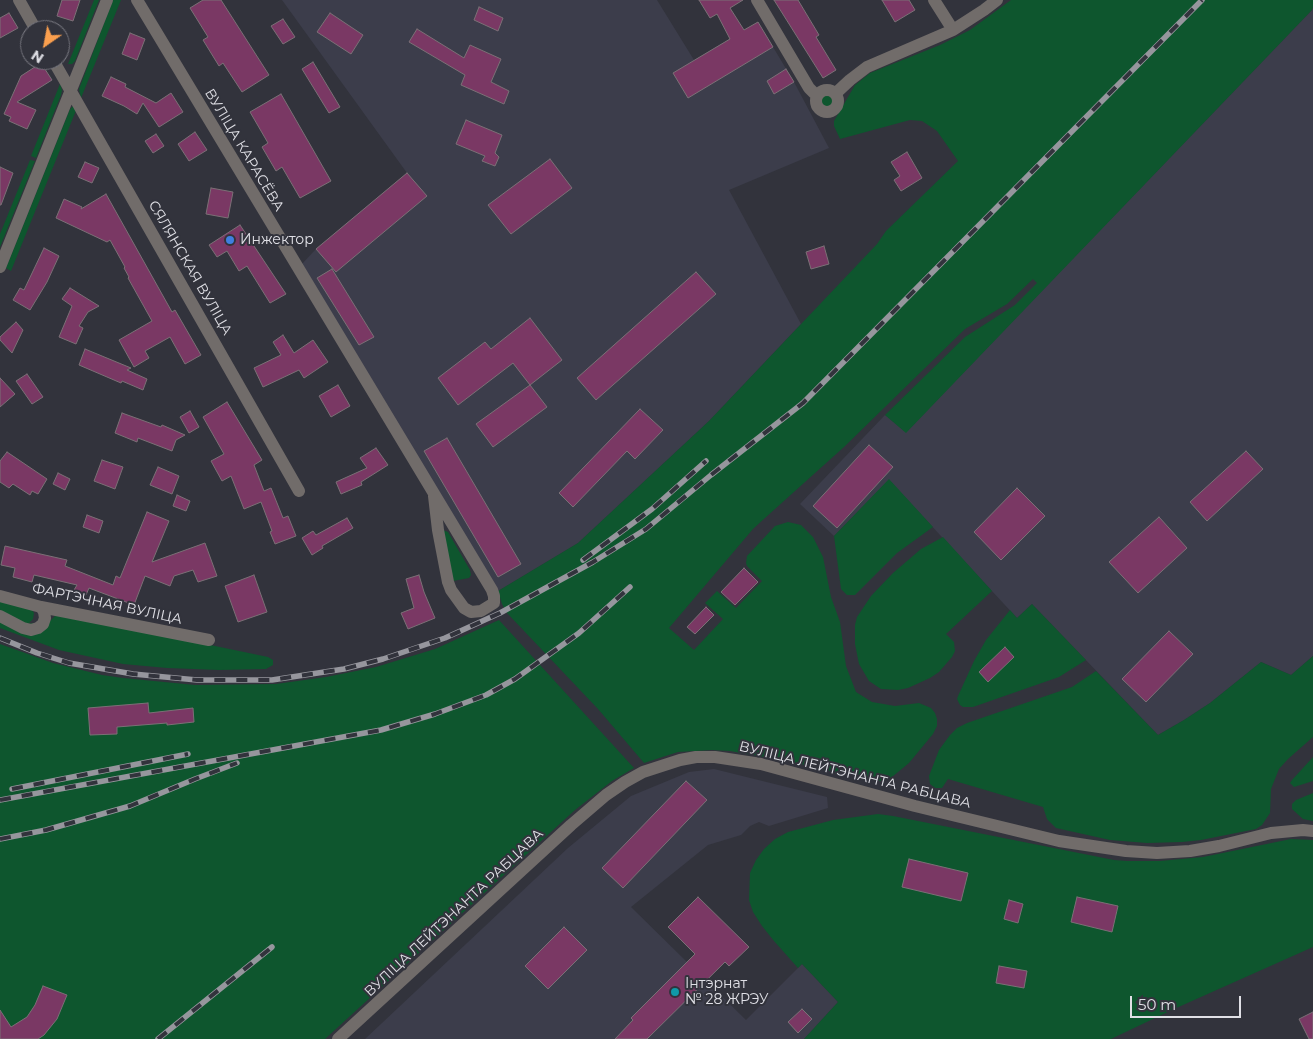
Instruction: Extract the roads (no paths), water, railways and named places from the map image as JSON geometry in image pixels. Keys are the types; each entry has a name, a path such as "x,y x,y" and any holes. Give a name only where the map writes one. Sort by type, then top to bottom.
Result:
{"street":[{"path":"19,0 30,20"},
{"path":"0,267 107,0"},
{"name":"ВУЛІЦА КАРАСЁВА","path":"137,0 494,596 494,603 481,611 471,612 464,608 451,590 438,530 434,496"},
{"path":"757,0 809,88 817,96"},
{"path":"934,0 953,30"},
{"path":"836,93 867,67 953,30 997,0"},
{"name":"СЯЛЯНСКАЯ ВУЛІЦА","path":"59,70 299,491"},
{"path":"826,90 833,91 839,100 837,107 828,112 818,107 816,103 817,96 826,90"},
{"name":"ФАРТЭЧНАЯ ВУЛІЦА","path":"0,596 41,607 209,640"},
{"path":"0,616 31,630 43,624 45,618 41,607"},
{"name":"ВУЛІЦА ЛЕЙТЭНАНТА РАБЦАВА","path":"338,1039 571,825 606,796 643,772 680,760 696,757 715,757 760,764 915,806 1059,841 1126,851 1157,853 1190,851 1271,833 1313,831"}],"railway":[{"path":"0,638 69,663 133,674 197,680 272,680 344,669 383,659 445,638 500,613 593,562 646,529 803,403 1202,0"},
{"path":"583,560 652,509 706,461"},
{"path":"0,800 381,730 435,714 486,695 515,679 579,633 630,587"},
{"path":"12,789 188,754"},
{"path":"0,839 46,830 130,806 237,763"},
{"path":"158,1039 272,947"}],"place":[{"name":"Инжектор","path":"230,240"},
{"name":"Інтэрнат № 28 ЖРЭУ","path":"675,992"}]}
